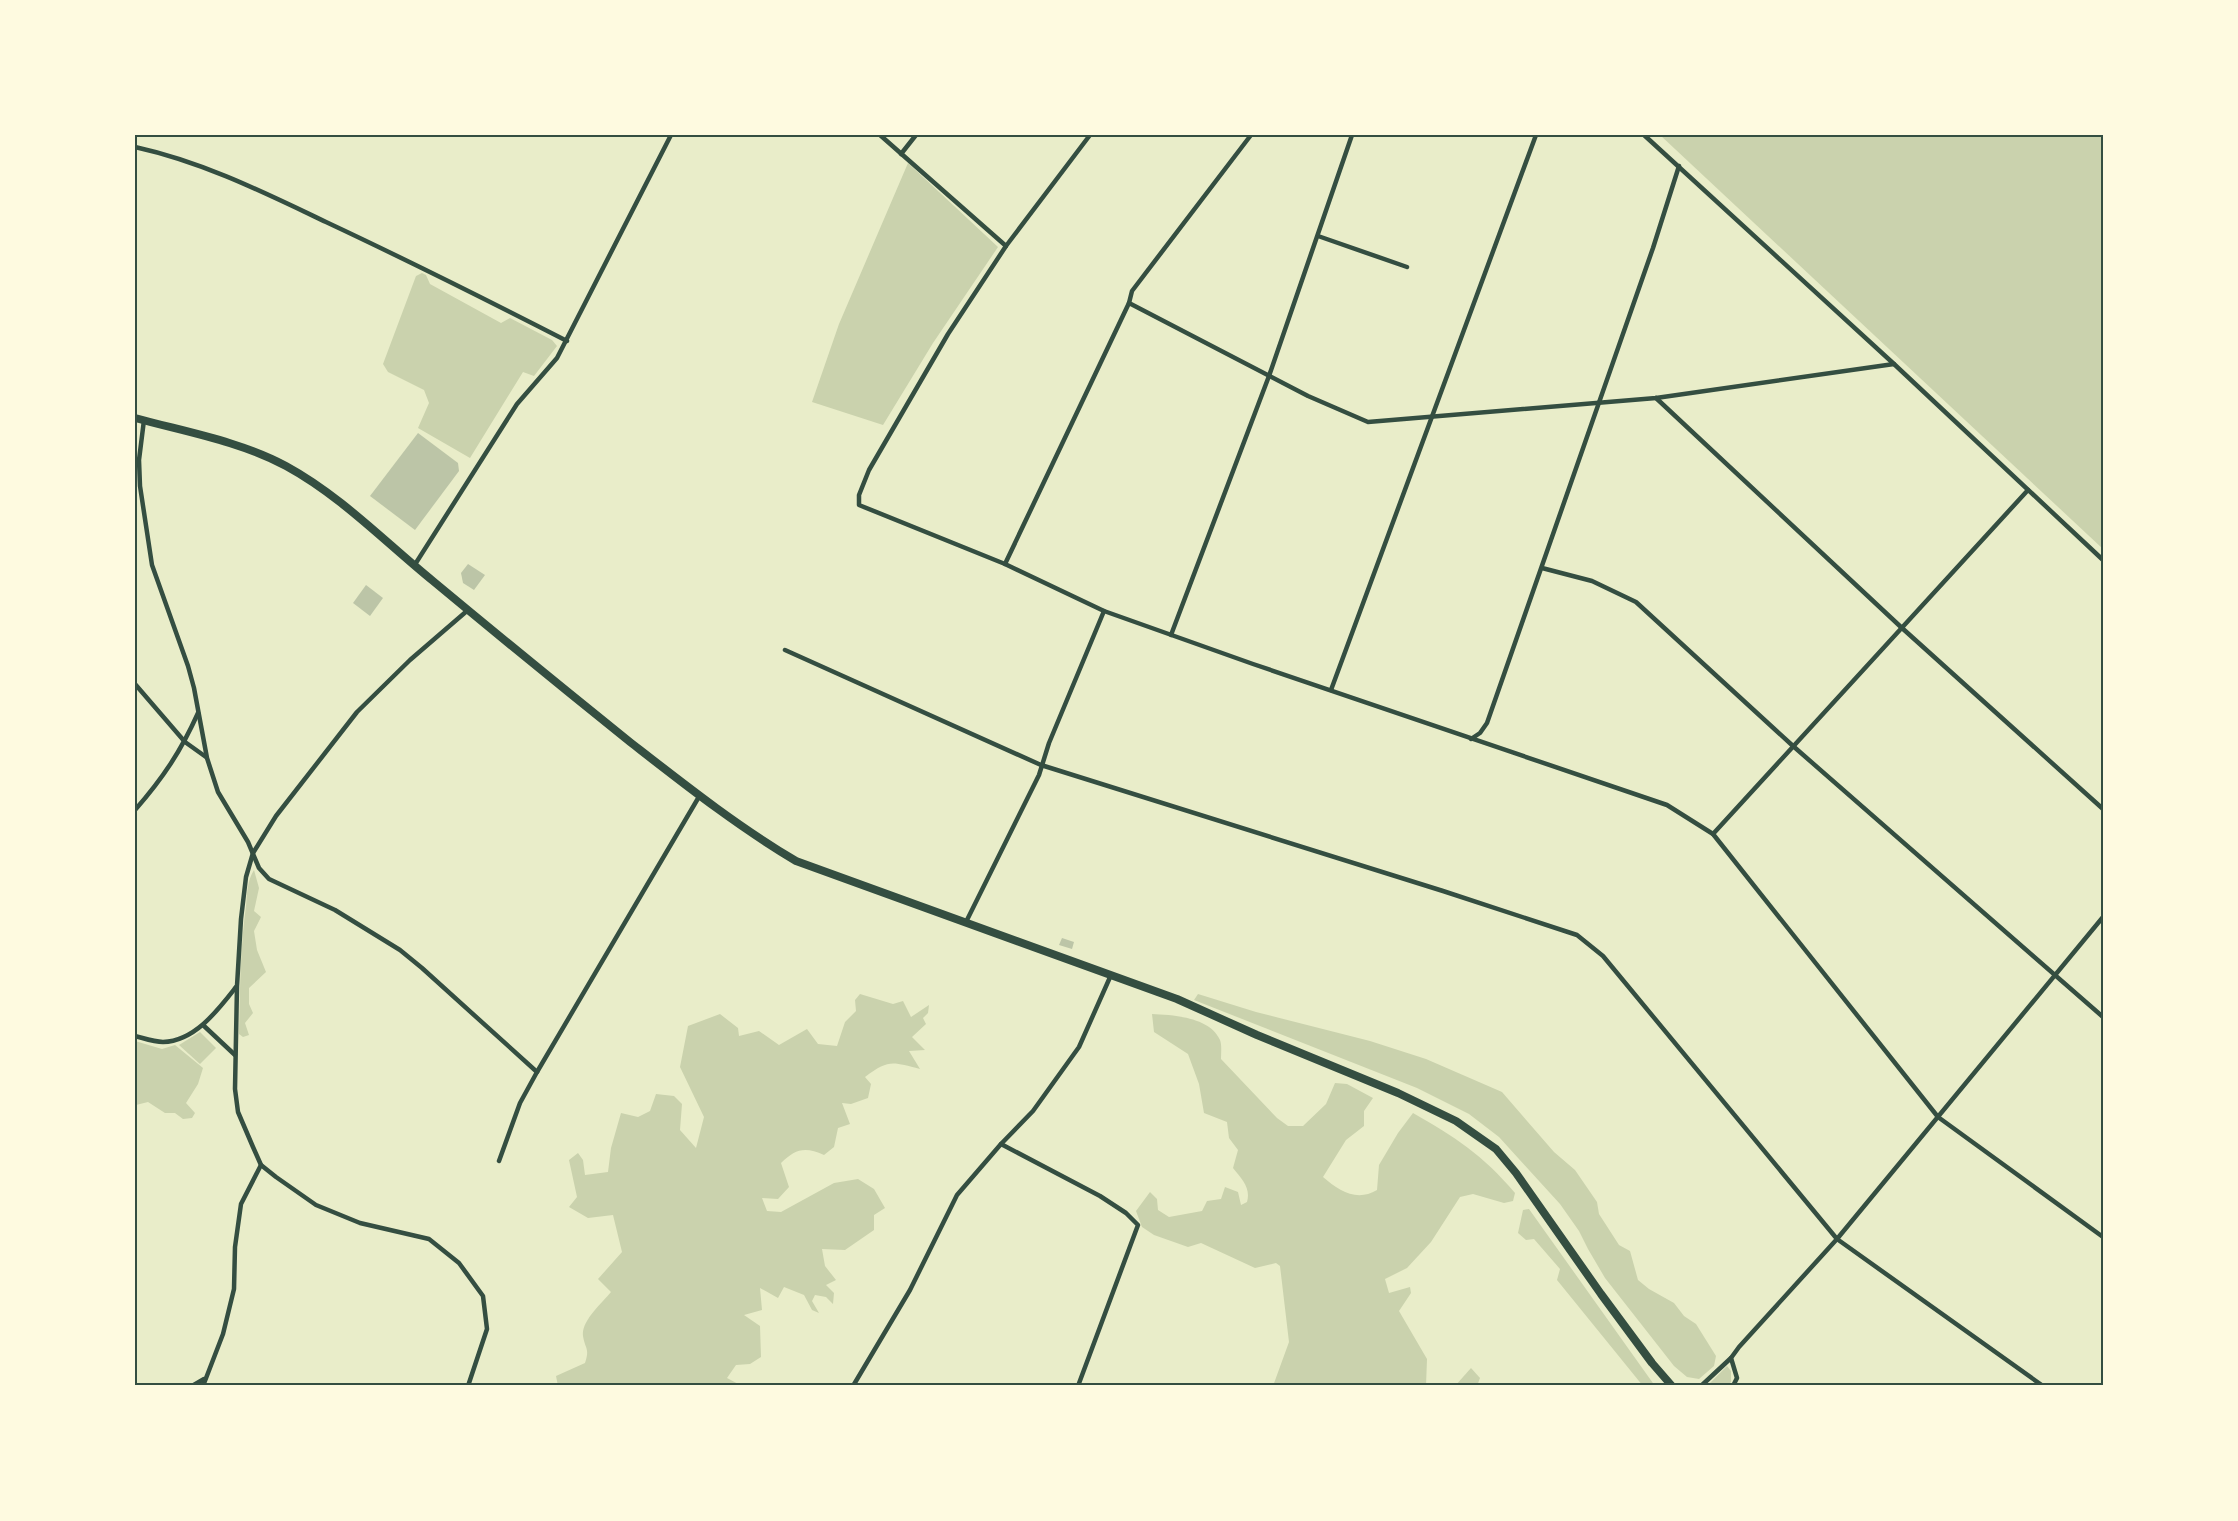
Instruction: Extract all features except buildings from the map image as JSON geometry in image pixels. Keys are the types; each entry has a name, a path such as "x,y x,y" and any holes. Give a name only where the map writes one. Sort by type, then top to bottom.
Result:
{"main road":[{"path":"135,418 238,445 286,466 311,481 512,648 753,835 796,861 1177,999 1257,1035 1398,1093 1456,1121 1496,1149 1516,1173 1652,1363 1672,1386"}],"street":[{"path":"414,566 517,404 557,358 671,135"},
{"path":"880,135 1006,246"},
{"path":"901,154 916,135"},
{"path":"1090,135 1006,246 948,334 874,461 859,495 859,505 1005,564 1104,611 1667,805 1713,834 1938,1117 2103,1238"},
{"path":"1005,564 1129,303 1132,291 1251,135"},
{"path":"1171,635 1269,376 1352,135"},
{"path":"1330,690 1536,135"},
{"path":"1644,135 1894,364 2103,560"},
{"path":"135,147 172,155 231,177 416,264 567,341"},
{"path":"1470,739 1480,733 1487,723 1653,248 1678,166"},
{"path":"1318,236 1407,267"},
{"path":"1129,303 1308,396 1368,422 1656,398 1894,364"},
{"path":"1656,398 1902,628 2103,809"},
{"path":"144,420 139,460 152,565 188,666 207,758 218,792 248,842 259,868 268,879 334,910 400,950 423,968 537,1072"},
{"path":"1713,834 2028,490"},
{"path":"1542,568 1592,581 1636,602 1793,746 2103,1017"},
{"path":"468,610 410,660 357,712 276,816 253,853 246,877 241,919 235,1055 238,1112 261,1164 316,1205 360,1223 429,1239 459,1263 483,1296 487,1329 468,1386"},
{"path":"966,921 1039,775 1041,765 1104,611"},
{"path":"785,650 1041,765 1432,887 1576,936 1603,956 1836,1239 2043,1386"},
{"path":"135,684 185,742 207,758"},
{"path":"135,810 162,779 185,742 199,712"},
{"path":"499,1161 520,1103 537,1072 700,795"},
{"path":"1701,1386 1731,1358 1836,1239 2103,917"},
{"path":"853,1386 910,1290 957,1195 1033,1111 1079,1047 1111,975"},
{"path":"135,1036 162,1042 181,1038 203,1025 237,986"},
{"path":"203,1025 235,1055"},
{"path":"1001,1144 1100,1197 1126,1213 1138,1225 1078,1386"},
{"path":"203,1386 223,1334 234,1289 241,1204 261,1164"},
{"path":"1731,1358 1737,1378 1732,1386"},
{"path":"192,1386 204,1379"}],"green space":[{"path":"1660,135 2103,135 2103,549"},
{"path":"908,163 998,247 933,343 883,425 812,402 839,324"},
{"path":"422,273 426,275 430,284 501,323 510,318 552,340 557,346 534,376 523,372 470,458 418,428 429,403 424,390 388,372 383,364 416,276"},
{"path":"254,870 259,888 254,911 261,917 254,931 257,950 266,972 249,988 249,1004 253,1013 245,1023 249,1035 243,1037 239,1034 241,954 248,888"},
{"path":"860,994 893,1004 903,1001 911,1017 929,1005 928,1013 923,1018 926,1024 912,1037 925,1050 909,1051 920,1069 891,1064 880,1067 865,1077 871,1084 868,1098 851,1104 842,1103 850,1124 838,1128 834,1147 824,1155 811,1150 801,1150 791,1155 781,1163 789,1187 778,1199 762,1198 767,1211 781,1212 834,1183 858,1179 874,1189 885,1208 874,1215 874,1230 845,1250 822,1249 825,1266 836,1280 826,1285 834,1293 833,1304 826,1297 815,1295 812,1301 819,1313 812,1310 804,1295 784,1287 778,1298 760,1288 762,1310 744,1315 760,1326 761,1357 750,1364 736,1365 727,1378 742,1386 558,1386 556,1376 585,1363 587,1351 583,1330 585,1324 611,1292 598,1279 622,1252 613,1215 588,1218 569,1207 577,1197 569,1160 578,1153 583,1160 585,1175 608,1172 611,1148 621,1113 638,1117 650,1111 656,1094 674,1096 682,1104 680,1130 696,1148 704,1117 680,1067 688,1026 720,1014 738,1028 739,1036 759,1031 779,1045 807,1029 818,1044 837,1046 845,1022 856,1011 855,1000"},
{"path":"1198,994 1256,1012 1370,1041 1426,1059 1502,1092 1554,1152 1575,1170 1597,1202 1599,1214 1619,1245 1630,1251 1638,1280 1674,1303 1684,1316 1696,1324 1716,1356 1714,1366 1699,1379 1687,1377 1674,1366 1605,1278 1579,1231 1560,1204 1499,1137 1469,1114 1417,1088 1194,1000"},
{"path":"1152,1014 1190,1019 1208,1026 1220,1040 1221,1059 1277,1118 1288,1126 1303,1126 1326,1104 1335,1083 1347,1084 1373,1098 1364,1111 1364,1126 1346,1140 1323,1177 1335,1187 1355,1195 1377,1190 1379,1165 1413,1113 1468,1148 1515,1193 1513,1201 1504,1203 1473,1194 1460,1197 1431,1242 1407,1268 1385,1279 1389,1293 1410,1287 1411,1293 1399,1311 1427,1359 1426,1386 1273,1386 1289,1342 1280,1266 1276,1263 1255,1268 1201,1243 1188,1247 1154,1235 1142,1227 1136,1211 1150,1192 1157,1199 1158,1210 1169,1217 1202,1211 1207,1201 1221,1199 1225,1187 1238,1192 1241,1205 1247,1202 1248,1197 1245,1184 1233,1168 1238,1150 1229,1138 1227,1122 1204,1113 1199,1084 1188,1054 1154,1032"},
{"path":"200,1032 216,1048 200,1064 179,1045"},
{"path":"135,1041 162,1049 175,1045 203,1068 198,1084 186,1103 195,1113 192,1118 183,1119 175,1113 165,1113 148,1102 136,1105 135,1110"},
{"path":"1529,1209 1655,1386 1643,1386 1557,1280 1560,1269 1534,1239 1526,1240 1518,1233 1523,1210"},
{"path":"1727,1366 1731,1371 1731,1382 1727,1386 1707,1386"},
{"path":"1471,1368 1480,1378 1477,1386 1455,1386"}]}
